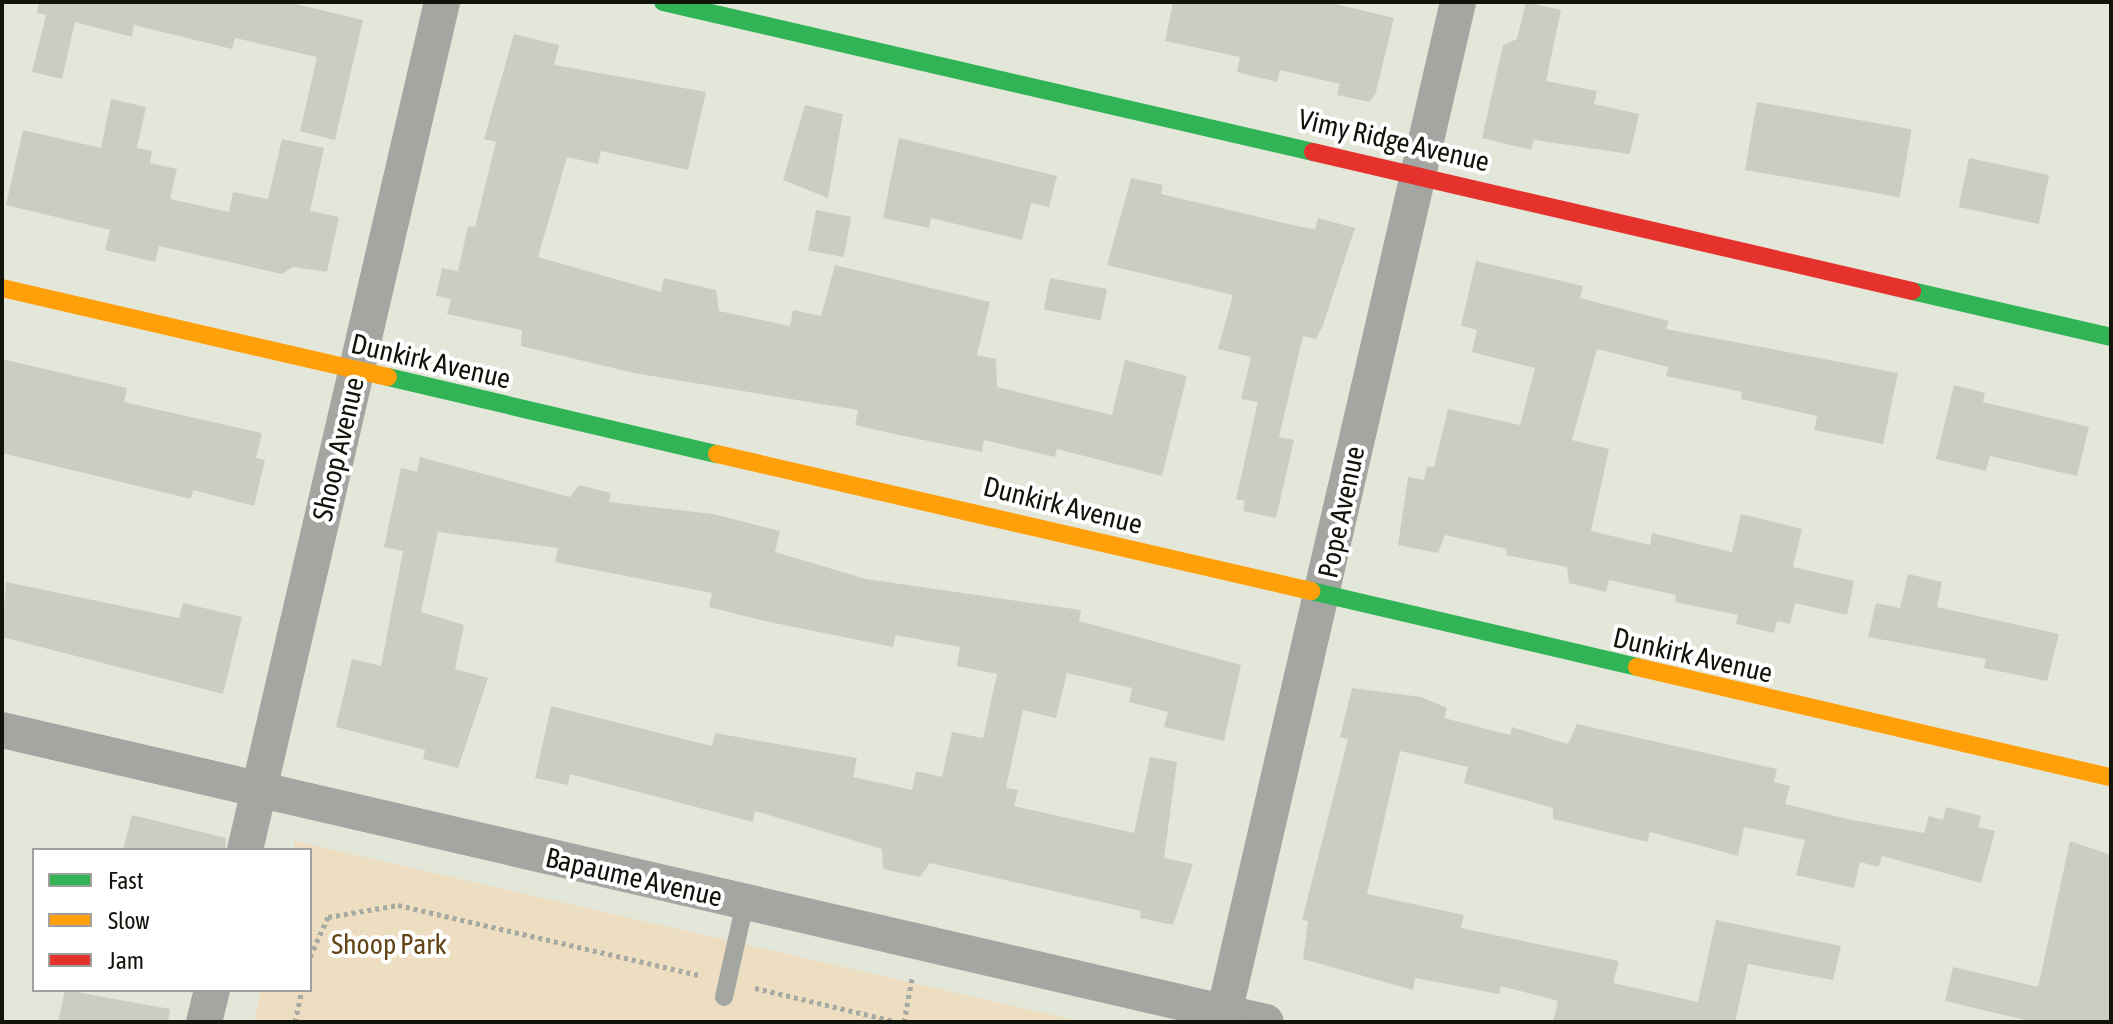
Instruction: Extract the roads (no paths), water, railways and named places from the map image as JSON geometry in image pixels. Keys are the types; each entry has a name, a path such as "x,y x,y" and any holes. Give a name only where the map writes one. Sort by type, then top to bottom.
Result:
{"street":[{"name":"Shoop Avenue","path":"245,848 442,2"},
{"name":"Vimy Ridge Avenue","path":"663,2 1418,174 2111,337"},
{"name":"Pope Avenue","path":"1223,1017 1458,2"},
{"name":"Dunkirk Avenue","path":"2,288 1322,598 2111,777"},
{"name":"Bapaume Avenue","path":"2,730 1223,1017 1266,1022"},
{"path":"204,1022 212,992"}],"lane":[{"path":"726,989 745,903"}],"park label":[{"name":"Shoop Park","path":"389,944"}]}
